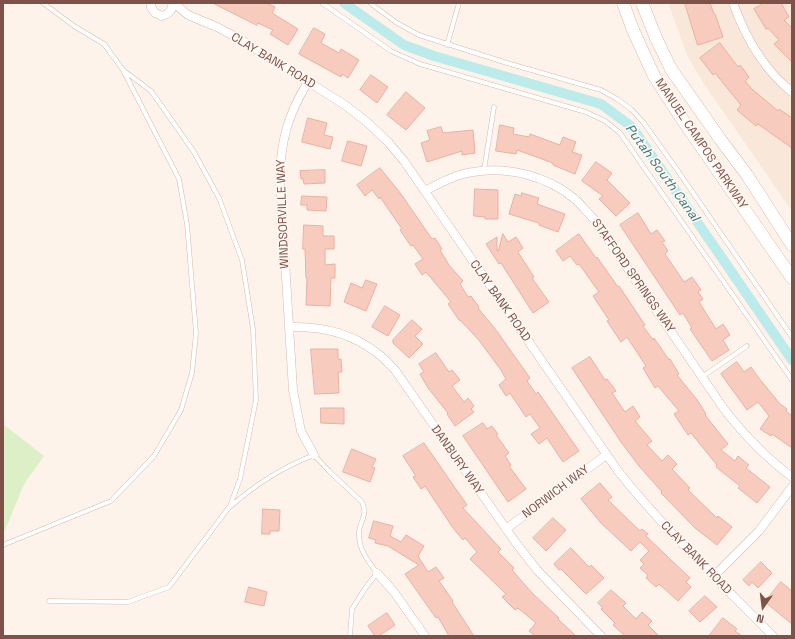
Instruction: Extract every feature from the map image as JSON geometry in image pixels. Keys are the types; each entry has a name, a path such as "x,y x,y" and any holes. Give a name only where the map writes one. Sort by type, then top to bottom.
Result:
{"main road":[{"name":"MANUEL CAMPOS PARKWAY","path":"623,3 633,30 654,76 792,278"},
{"name":"MANUEL CAMPOS PARKWAY","path":"642,3 656,38 671,69 747,175 792,245"}],"street":[{"name":"CLAY BANK ROAD","path":"144,3 152,7 158,15 188,15"},
{"name":"CLAY BANK ROAD","path":"166,15 171,9 173,3 188,15 217,27 245,42 345,104 368,122 389,143 425,191 606,455 641,500 773,636"},
{"path":"732,3 753,47 769,70 792,92"},
{"name":"WINDSORVILLE WAY","path":"308,82 295,105 287,125 280,161 280,181 293,390 301,431 314,455"},
{"name":"STAFFORD SPRINGS WAY","path":"425,191 451,178 467,173 504,171 523,173 549,183 576,200 593,218 742,433 761,453 792,477"},
{"name":"DANBURY WAY","path":"290,327 313,327 334,331 354,339 377,352 395,370 506,529 537,570 601,636"},
{"name":"NORWICH WAY","path":"506,529 606,455"},
{"path":"714,576 759,531 792,487"},
{"path":"377,573 394,592 425,636"}],"lane":[{"path":"3,545 111,501 154,456 181,410 192,373 196,333 187,224 179,179 123,70 104,44 74,26 44,3"},
{"path":"322,3 391,52 420,64 586,112 605,121 620,133 792,380"},
{"path":"370,3 398,23 419,35 447,45 601,90 631,109 643,122 678,171 792,337"},
{"path":"447,45 459,3"},
{"path":"123,70 151,91 194,152 219,198 242,260 253,329 256,400 240,479 230,506"},
{"path":"484,171 484,161 494,107"},
{"path":"702,377 747,346"},
{"path":"49,601 128,602 169,586 230,506 254,486 292,464 314,455 362,502 365,508 359,538 365,556 377,573 352,608 350,636"}],"shaded area":[{"path":"668,3 792,3 792,211 704,84 688,57"}],"green space":[{"path":"3,424 44,456 24,484 3,535"}],"building":[{"path":"213,3 267,3 275,7 272,13 298,29 288,45 270,34 273,30 258,23 257,25"},
{"path":"685,3 710,3 723,37 698,45"},
{"path":"764,3 781,3 789,17 784,20 792,28 792,62 774,44 779,40 768,28 766,29 754,9"},
{"path":"314,28 325,34 321,43 339,53 341,49 359,60 348,78 342,74 341,77 299,54"},
{"path":"720,43 738,67 740,65 749,77 745,81 752,89 778,111 779,109 792,118 792,148 758,124 756,126 737,110 741,105 715,73 713,75 700,58"},
{"path":"371,75 388,87 377,103 360,90"},
{"path":"406,92 425,108 406,130 387,115"},
{"path":"308,118 327,123 324,135 333,137 330,149 302,142"},
{"path":"500,125 514,128 513,134 529,137 530,134 560,145 563,137 576,142 572,152 582,155 575,174 553,165 553,163 517,150 516,154 496,151"},
{"path":"441,127 443,133 473,130 475,153 462,155 462,151 427,162 421,143 430,140 427,131"},
{"path":"348,141 367,146 361,166 342,161"},
{"path":"596,162 612,173 607,180 630,203 616,216 599,199 603,196 582,181"},
{"path":"380,168 401,194 432,239 435,238 449,265 463,281 460,284 468,297 471,296 479,307 478,308 496,330 530,378 527,381 536,394 538,392 579,451 563,462 547,438 539,444 531,434 540,428 530,414 526,417 510,393 506,396 499,385 506,379 501,370 478,339 459,320 448,304 451,302 426,272 422,275 415,264 423,259 413,245 411,246 400,230 402,229 380,197 379,199 372,190 365,196 357,185"},
{"path":"325,170 325,183 304,184 303,179 301,179 300,171"},
{"path":"475,189 498,190 498,219 485,219 485,217 474,216"},
{"path":"522,193 539,198 537,204 565,214 558,232 539,225 539,223 509,214 515,194 521,196"},
{"path":"302,196 327,197 326,211 307,210 307,205 301,205"},
{"path":"638,213 651,234 657,230 665,241 662,242 668,251 665,254 684,282 692,277 701,290 698,292 703,299 699,302 716,329 723,324 730,335 723,340 729,350 712,361 690,329 692,328 683,313 680,315 620,225"},
{"path":"304,225 323,226 323,236 334,236 334,249 325,249 325,265 335,264 335,278 331,278 330,306 306,305 307,278 305,249 303,249"},
{"path":"503,234 508,242 516,237 523,248 518,252 534,277 532,278 549,302 533,313 501,263 499,264 486,244 497,237 498,251"},
{"path":"579,234 618,287 619,286 645,325 643,326 653,340 654,338 669,360 670,359 679,374 677,375 698,401 706,414 705,415 728,444 721,450 735,461 738,456 749,465 746,468 770,487 757,503 738,488 740,486 716,467 717,465 691,433 688,435 674,414 679,411 658,386 655,388 643,368 646,366 627,337 621,342 607,321 609,320 593,296 599,292 579,264 577,265 570,256 563,261 556,251"},
{"path":"366,280 377,284 366,311 344,302 351,283 362,288"},
{"path":"385,306 400,315 388,336 372,327"},
{"path":"412,320 422,329 415,336 423,344 409,358 393,343 393,340"},
{"path":"311,349 338,349 338,359 341,359 342,372 338,372 339,393 315,394"},
{"path":"436,353 449,372 452,370 460,380 452,386 464,402 468,398 474,406 471,409 474,412 455,426 447,414 448,413 428,388 420,374 424,372 419,364"},
{"path":"590,357 605,380 607,379 616,391 612,393 625,412 633,406 640,417 635,421 652,441 647,445 662,461 668,455 677,464 672,469 690,488 688,490 717,518 718,516 732,527 717,545 695,528 661,493 662,492 639,466 621,442 572,368"},
{"path":"737,362 744,372 751,367 780,404 787,409 786,411 792,416 792,448 772,434 771,436 760,429 769,416 758,402 747,410 721,374"},
{"path":"321,408 344,408 344,424 321,423"},
{"path":"483,423 487,429 492,426 498,434 496,435 509,453 505,456 511,465 509,466 526,489 508,502 463,436"},
{"path":"424,443 467,505 463,508 501,549 498,552 514,568 512,570 533,594 576,636 535,636 529,631 536,623 518,608 515,610 502,597 506,594 470,559 477,552 465,538 463,540 453,528 425,486 421,489 413,477 416,476 403,456"},
{"path":"352,449 376,459 372,467 375,468 370,482 343,472"},
{"path":"600,483 612,497 608,500 640,531 642,529 648,534 646,536 690,578 686,582 691,587 678,601 659,584 656,587 646,578 648,575 640,568 644,564 640,560 649,551 640,542 631,551 601,523 581,499"},
{"path":"263,509 280,510 279,531 270,531 270,534 262,534"},
{"path":"553,518 566,530 546,551 533,538"},
{"path":"374,521 393,526 390,536 401,542 406,535 424,546 418,556 428,572 436,567 444,578 439,581 474,636 449,636 438,617 436,618 405,574 419,565 388,546 375,543 376,540 369,538"},
{"path":"571,548 589,567 591,565 604,578 586,594 554,564"},
{"path":"761,562 772,573 758,588 752,582 749,586 743,580"},
{"path":"781,582 792,591 792,624 765,602"},
{"path":"249,587 267,592 264,606 245,602"},
{"path":"611,590 626,603 623,606 636,619 642,612 652,621 648,625 659,636 625,636 613,625 615,623 601,609 603,608 598,603"},
{"path":"705,596 717,607 700,622 689,611"},
{"path":"387,613 395,625 379,636 375,636 368,626"},
{"path":"723,618 737,629 735,631 742,636 709,636"}],"waterway":[{"name":"Putah South Canal","path":"344,3 404,45 434,56 601,104 632,127 792,360"}]}
